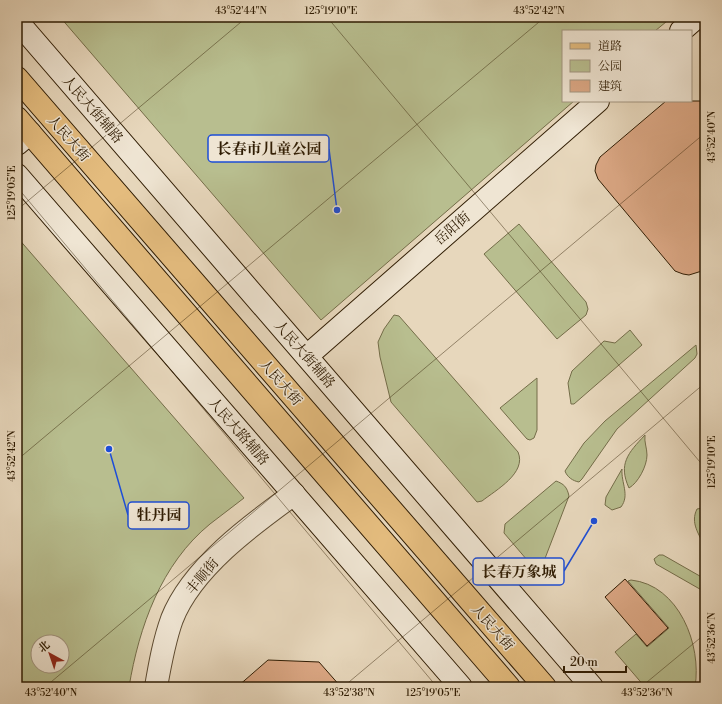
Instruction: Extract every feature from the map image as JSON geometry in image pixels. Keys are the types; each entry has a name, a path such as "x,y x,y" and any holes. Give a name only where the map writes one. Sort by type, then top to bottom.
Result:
{"main road":[{"path":"682,30 697,17"},
{"name":"人民大街辅路","path":"17,21 592,687"},
{"name":"人民大街","path":"17,78 545,687"},
{"name":"岳阳街","path":"306,356 597,102"},
{"name":"人民大街","path":"21,132 510,687"},
{"name":"人民大路辅路","path":"17,175 461,687"},
{"name":"丰顺街","path":"156,687 172,618 190,588 210,564 236,539 294,494"}],"green space":[{"path":"60,17 672,17 656,30 562,30 562,102 573,102 321,320"},
{"path":"519,224 586,302 588,309 586,315 557,339 484,254"},
{"path":"17,237 244,498 210,524 193,540 165,577 146,620 133,664 129,687 17,687"},
{"path":"394,315 399,316 518,452 520,460 514,474 502,486 482,501 477,502 391,402 380,357 378,342 384,329"},
{"path":"630,330 642,345 574,404 571,404 568,383 572,371 604,341 615,343"},
{"path":"696,345 697,354 695,358 617,429 579,482 572,480 565,471 584,443 605,421"},
{"path":"537,378 537,430 534,438 530,440 527,439 500,408"},
{"path":"645,435 647,459 644,469 636,482 629,488 624,472 626,459"},
{"path":"622,469 625,498 621,507 612,510 605,505 606,497"},
{"path":"556,481 565,486 569,496 539,574 504,533 505,524"},
{"path":"697,509 705,509 705,547 696,528 694,519"},
{"path":"659,555 663,555 705,579 705,592 656,564 654,559"},
{"path":"631,580 648,584 662,593 674,605 684,620 695,653 695,687 645,687 615,652 636,634 647,647 669,628 628,581"},
{"path":"705,665 705,687 699,687"}],"building":[{"path":"705,101 705,270 689,275 675,271 598,179 595,171 600,157 665,102"},
{"path":"625,579 668,628 647,646 605,597"},
{"path":"268,660 319,662 341,687 237,687"}],"place":[{"name":"长春市儿童公园","path":"337,210"},
{"name":"牡丹园","path":"109,449"},
{"name":"长春万象城","path":"594,521"}]}
